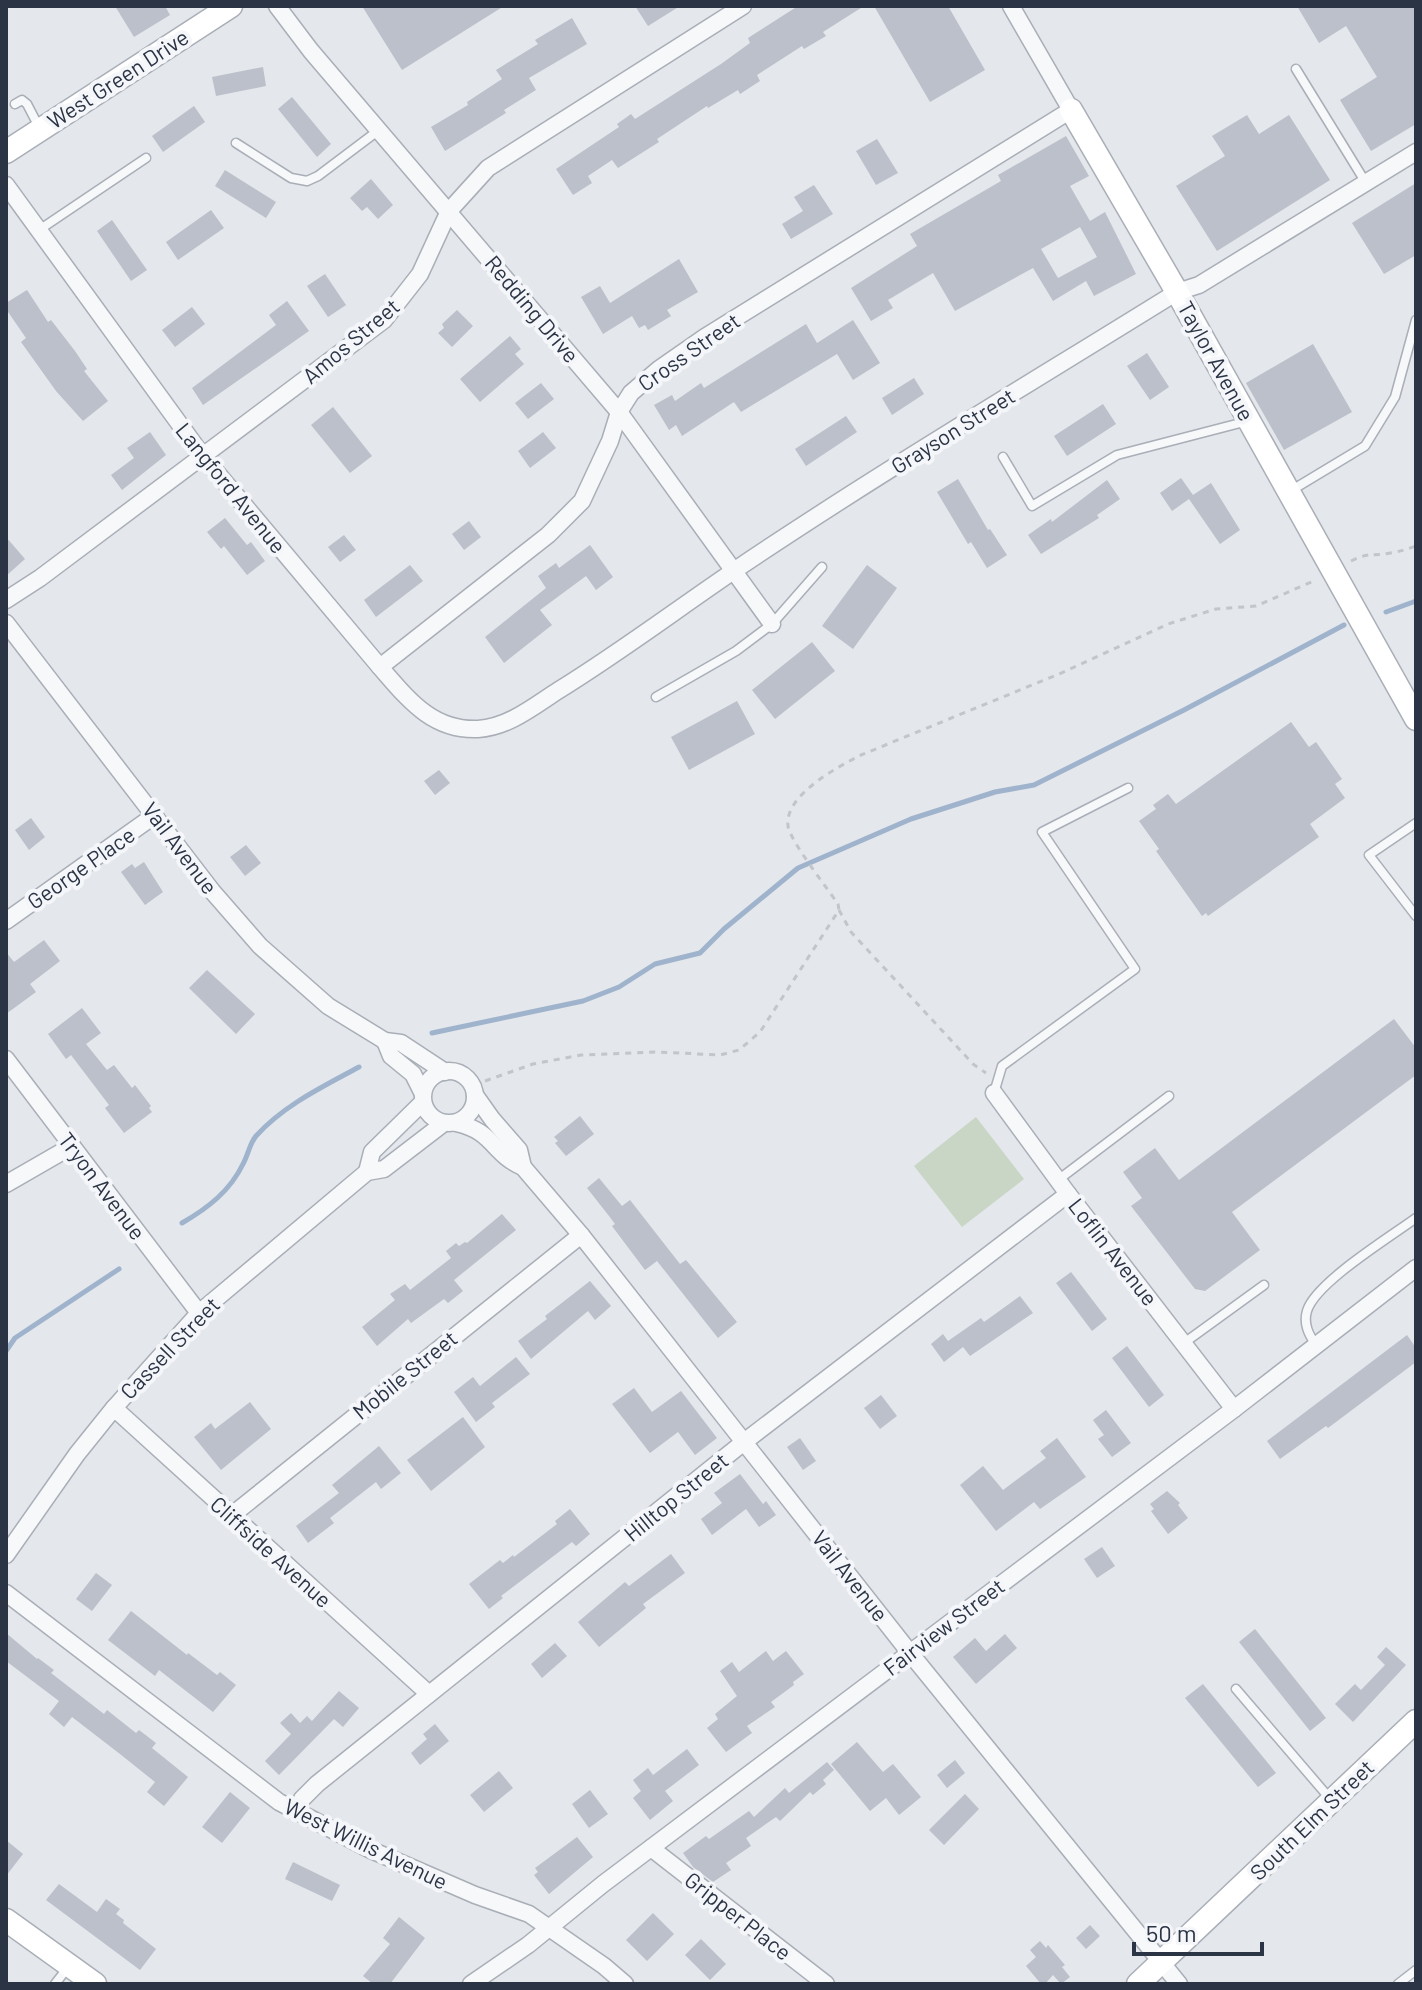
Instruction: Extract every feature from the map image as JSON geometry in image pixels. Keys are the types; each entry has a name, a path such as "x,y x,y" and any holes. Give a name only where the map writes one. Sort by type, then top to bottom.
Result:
{"street":[{"name":"West Green Drive","path":"6,152 231,6"},
{"name":"Redding Drive","path":"277,6 311,51 619,412 772,624"},
{"name":"Amos Street","path":"6,600 40,578 384,320 420,274 449,211 488,168 743,6"},
{"name":"Taylor Avenue","path":"1011,6 1177,292 1416,719"},
{"name":"Cross Street","path":"380,667 548,535 582,501 610,441 619,412 631,393 659,369 705,337 1071,110"},
{"name":"Grayson Street","path":"500,725 610,659 735,570 956,428 1177,292 1199,285 1416,152"},
{"name":"Langford Avenue","path":"6,185 202,455 380,667 428,718 452,727 479,729 500,725"},
{"name":"Vail Avenue","path":"6,623 212,891 260,946 328,1006 385,1041 401,1043 445,1072"},
{"name":"George Place","path":"6,921 155,815"},
{"name":"Vail Avenue","path":"385,1041 391,1056 413,1074 423,1098"},
{"name":"Tryon Avenue","path":"6,1059 199,1313"},
{"path":"445,1072 461,1074 474,1091 471,1112 450,1123 431,1116 423,1098 431,1079 445,1072"},
{"name":"Loflin Avenue","path":"996,1086 1063,1188 1234,1409"},
{"name":"Vail Avenue","path":"474,1091 519,1150 523,1167 581,1235 910,1653 1179,1984"},
{"name":"Cassell Street","path":"367,1172 372,1152 423,1098"},
{"name":"Vail Avenue","path":"450,1123 484,1133 508,1161 523,1167"},
{"name":"Cassell Street","path":"6,1555 77,1454 199,1313 367,1172 384,1169 450,1123"},
{"path":"6,1184 72,1146"},
{"name":"Hilltop Street","path":"296,1812 302,1799 317,1784 1063,1188"},
{"name":"Mobile Street","path":"231,1516 581,1235"},
{"name":"Fairview Street","path":"471,1984 550,1928 651,1848 1234,1409 1416,1268"},
{"name":"Cliffside Avenue","path":"114,1408 429,1694"},
{"name":"West Willis Avenue","path":"6,1593 279,1802 371,1850 475,1895 529,1914 625,1984"},
{"name":"South Elm Street","path":"1138,1984 1416,1721"},
{"name":"Gripper Place","path":"651,1848 826,1984"},
{"path":"6,1920 95,1984"}],"lane":[{"path":"1296,69 1366,183"},
{"path":"15,104 22,100 27,104 40,130"},
{"path":"236,143 291,178 307,181 379,130"},
{"path":"39,230 146,158"},
{"path":"1289,492 1365,446 1395,397 1416,320"},
{"path":"1003,457 1032,506 1117,455 1249,421"},
{"path":"656,697 736,651 772,624 822,567"},
{"path":"996,1086 1002,1066 1135,969 1042,832 1128,788"},
{"path":"1415,826 1369,855 1416,916"},
{"path":"1063,1188 1169,1096"},
{"path":"1316,1345 1307,1331 1306,1312 1316,1292 1416,1218"},
{"path":"1184,1343 1264,1285"},
{"path":"1236,1689 1332,1801"},
{"path":"55,1984 69,1965"},
{"path":"1398,1984 1416,1970"}],"path":[{"path":"996,1086 851,932 838,904 794,840 788,825 789,812 795,803 829,772 861,755 1059,674 1168,624 1216,609 1256,606 1371,553 1394,553 1416,546"},
{"path":"474,1091 523,1067 581,1055 658,1052 720,1055 739,1050 760,1032 839,910"}],"green space":[{"path":"976,1117 1024,1179 962,1227 914,1166"}],"building":[{"path":"115,6 165,6 170,15 134,37"},
{"path":"362,6 504,6 402,70"},
{"path":"635,6 680,6 648,26"},
{"path":"798,6 864,6 823,32 826,36 804,49 802,46 757,75 760,81 740,94 738,90 707,106 618,168 612,160 588,176 592,183 573,195 556,169 619,127 617,124 631,114 635,119 721,64 750,43 748,38"},
{"path":"874,6 948,6 985,70 930,102"},
{"path":"1297,6 1416,6 1416,124 1371,151 1340,100 1377,77 1346,26 1319,43"},
{"path":"572,18 587,44 529,78 536,90 504,110 506,113 445,151 431,127 468,105 467,102 502,79 496,70 538,44 535,40"},
{"path":"263,67 266,86 216,96 212,77"},
{"path":"292,97 331,144 317,157 278,109"},
{"path":"194,106 205,122 163,152 152,136"},
{"path":"1247,115 1259,134 1289,115 1330,180 1217,251 1176,186 1225,156 1212,136"},
{"path":"1066,136 1089,176 1070,186 1090,221 1105,212 1136,274 1094,296 1086,281 1053,301 1033,268 955,311 933,273 888,300 893,308 871,321 851,288 917,246 910,234 1001,181 998,175","holes":["1080,227 1097,257 1058,278 1041,249"]},
{"path":"877,139 898,173 876,185 856,151"},
{"path":"225,170 276,202 266,218 215,186"},
{"path":"371,179 393,205 378,219 367,207 362,211 350,198"},
{"path":"1416,183 1416,255 1384,274 1352,223"},
{"path":"814,185 833,214 791,239 782,224 803,211 794,197"},
{"path":"211,210 224,228 178,260 166,242"},
{"path":"112,220 147,270 131,281 97,231"},
{"path":"679,259 698,292 667,310 671,316 648,330 645,325 639,328 632,316 603,334 581,297 600,286 610,303"},
{"path":"325,274 346,305 328,317 307,286"},
{"path":"27,290 48,322 51,320 75,351 87,369 84,371 108,401 83,421 56,391 21,342 26,338 6,309 6,303"},
{"path":"287,301 309,331 203,405 192,388 276,325 269,315"},
{"path":"192,307 205,324 175,347 162,330"},
{"path":"457,310 473,326 452,347 438,333 444,328 442,324"},
{"path":"853,320 880,363 853,380 837,354 741,412 734,402 682,436 676,425 669,430 654,405 672,395 675,401 701,383 704,388 806,324 817,343"},
{"path":"510,336 521,349 515,354 524,364 480,402 460,379"},
{"path":"1313,344 1352,412 1284,450 1246,383"},
{"path":"1147,353 1169,387 1150,400 1127,366"},
{"path":"914,378 924,394 892,415 882,398"},
{"path":"541,383 554,399 528,419 515,403"},
{"path":"1103,404 1116,424 1067,456 1054,436"},
{"path":"333,407 372,456 350,473 311,425"},
{"path":"846,416 857,432 806,466 795,449"},
{"path":"150,432 166,455 122,490 111,475 134,458 127,448"},
{"path":"543,432 556,448 530,468 518,451"},
{"path":"1181,478 1193,495 1211,483 1240,530 1220,544 1189,499 1172,511 1160,493"},
{"path":"958,479 988,530 1007,555 987,568 971,542 968,544 937,492"},
{"path":"1107,480 1120,499 1097,515 1099,518 1041,554 1028,535 1051,519 1052,522"},
{"path":"225,518 247,545 251,542 265,561 247,575 224,546 221,549 207,532"},
{"path":"469,521 481,537 464,550 452,534"},
{"path":"344,535 356,550 340,562 328,547"},
{"path":"6,537 25,559 6,576"},
{"path":"590,545 613,577 596,590 586,576 540,610 552,625 504,663 485,637 546,588 538,576 556,563 559,568"},
{"path":"410,565 423,581 376,617 364,600"},
{"path":"867,565 897,588 853,649 822,626"},
{"path":"812,642 835,671 775,719 752,690"},
{"path":"737,701 755,734 689,770 671,737"},
{"path":"1291,722 1309,747 1316,742 1342,779 1335,784 1345,798 1310,824 1319,837 1208,916 1206,913 1202,916 1156,851 1159,849 1139,821 1156,809 1153,805 1168,794 1176,804"},
{"path":"439,770 450,783 435,795 424,781"},
{"path":"31,818 45,837 29,850 15,830"},
{"path":"246,845 261,863 245,876 230,857"},
{"path":"144,862 163,892 145,905 121,872 132,864 135,868"},
{"path":"44,940 60,961 30,984 36,992 6,1014 6,952 14,962"},
{"path":"207,970 255,1014 236,1034 189,988"},
{"path":"82,1008 101,1033 86,1044 107,1070 114,1065 151,1106 152,1112 124,1133 105,1108 109,1105 71,1055 66,1059 48,1034"},
{"path":"1394,1019 1416,1048 1416,1075 1232,1212 1260,1250 1205,1291 1195,1289 1131,1206 1142,1198 1123,1172 1155,1148 1179,1180"},
{"path":"580,1116 594,1134 566,1156 554,1137"},
{"path":"599,1178 622,1206 630,1200 680,1264 686,1260 737,1322 718,1338 657,1261 645,1270 587,1188"},
{"path":"502,1214 516,1230 454,1280 463,1291 448,1303 444,1299 411,1323 408,1319 377,1346 362,1327 395,1300 390,1294 405,1284 410,1290 451,1258 446,1251 456,1243 459,1246 467,1243"},
{"path":"1071,1272 1107,1319 1092,1331 1056,1283"},
{"path":"590,1281 611,1306 595,1320 588,1311 531,1359 518,1341"},
{"path":"1020,1296 1033,1313 970,1356 963,1347 944,1362 931,1344 943,1334 948,1341 981,1318 984,1322"},
{"path":"1407,1335 1416,1348 1416,1362 1328,1428 1326,1426 1280,1459 1267,1441"},
{"path":"1127,1346 1164,1395 1149,1407 1112,1358"},
{"path":"516,1357 530,1374 492,1403 495,1407 476,1422 454,1392 473,1377 480,1386"},
{"path":"634,1388 652,1412 681,1391 717,1438 695,1455 678,1432 650,1453 612,1404"},
{"path":"881,1395 897,1416 880,1429 864,1408"},
{"path":"250,1402 271,1429 221,1470 194,1437 211,1423 215,1429"},
{"path":"1106,1410 1131,1443 1112,1457 1098,1439 1104,1435 1093,1420"},
{"path":"463,1417 485,1447 431,1491 407,1460"},
{"path":"800,1438 816,1461 803,1470 787,1447"},
{"path":"1057,1438 1086,1477 1040,1509 1034,1502 996,1531 960,1485 983,1466 1003,1490 1046,1458 1040,1451"},
{"path":"379,1446 401,1473 381,1489 376,1482 330,1518 334,1523 308,1543 296,1526 339,1493 332,1485"},
{"path":"740,1474 763,1504 766,1501 776,1515 759,1527 746,1509 712,1535 701,1519 722,1503 714,1493"},
{"path":"1167,1491 1180,1503 1178,1505 1188,1518 1168,1534 1151,1511 1154,1509 1150,1504"},
{"path":"570,1509 590,1534 576,1546 572,1542 501,1596 503,1598 489,1609 469,1584 500,1560 503,1563 514,1557 557,1524 555,1521"},
{"path":"1102,1547 1115,1566 1097,1578 1084,1559"},
{"path":"671,1554 685,1573 643,1604 646,1608 599,1647 578,1622 625,1582 629,1586"},
{"path":"96,1573 112,1585 92,1611 76,1599"},
{"path":"131,1611 187,1655 217,1675 220,1672 236,1685 213,1712 159,1670 155,1676 108,1640"},
{"path":"1255,1629 1326,1718 1310,1731 1239,1642"},
{"path":"6,1633 104,1714 107,1710 136,1733 139,1730 156,1743 152,1748 188,1777 164,1806 147,1792 155,1782 120,1754 72,1717 64,1727 49,1714 59,1701 6,1661"},
{"path":"1005,1634 1017,1648 976,1684 953,1657 975,1638 986,1651"},
{"path":"555,1643 567,1656 542,1678 531,1664"},
{"path":"1386,1647 1406,1665 1353,1722 1335,1704 1355,1684 1361,1690 1385,1665 1377,1657"},
{"path":"766,1651 773,1661 786,1651 804,1674 771,1702 775,1707 747,1726 752,1733 726,1752 707,1728 718,1719 715,1714 737,1696 720,1671 732,1662 739,1672"},
{"path":"1203,1684 1276,1773 1258,1787 1185,1698"},
{"path":"339,1691 359,1708 343,1727 334,1719 279,1775 265,1761 291,1734 280,1723 291,1713 300,1723 307,1716 312,1721"},
{"path":"435,1724 449,1741 420,1765 411,1753 427,1739 423,1734"},
{"path":"857,1742 883,1772 893,1764 921,1797 899,1815 886,1798 870,1811 831,1764"},
{"path":"687,1749 699,1765 665,1791 673,1801 650,1820 633,1798 641,1791 633,1780 648,1768 653,1775"},
{"path":"955,1760 965,1773 947,1788 937,1775"},
{"path":"827,1762 834,1770 823,1780 826,1784 813,1795 810,1792 780,1821 776,1817 746,1838 751,1846 726,1863 731,1870 713,1882 693,1867 683,1853 749,1811 754,1817 785,1788 789,1793"},
{"path":"499,1771 513,1788 484,1812 470,1795"},
{"path":"590,1790 608,1814 589,1828 572,1804"},
{"path":"230,1792 250,1808 222,1843 202,1827"},
{"path":"965,1794 979,1809 944,1845 929,1830"},
{"path":"577,1837 593,1857 549,1894 534,1875 538,1872 535,1868"},
{"path":"6,1840 23,1854 6,1876"},
{"path":"293,1862 340,1885 332,1901 285,1879"},
{"path":"59,1884 97,1912 106,1899 120,1909 116,1914 124,1920 123,1923 156,1949 140,1970 46,1900"},
{"path":"653,1913 674,1934 647,1961 626,1940"},
{"path":"399,1917 425,1938 390,1984 373,1984 363,1976 390,1944 383,1938"},
{"path":"1090,1925 1100,1936 1086,1949 1076,1938"},
{"path":"701,1939 726,1964 710,1980 685,1955"},
{"path":"1040,1941 1046,1948 1048,1945 1065,1965 1062,1967 1070,1977 1061,1984 1053,1975 1041,1984 1026,1966 1036,1957 1030,1950"}],"waterway":[{"path":"1386,612 1416,601"},
{"path":"432,1033 583,1001 619,987 655,964 700,953 724,929 798,868 911,819 995,792 1034,785 1344,625"},
{"path":"182,1223 225,1191 238,1174 254,1139 267,1125 305,1097 359,1067"},
{"path":"6,1351 15,1338 119,1269"}]}
